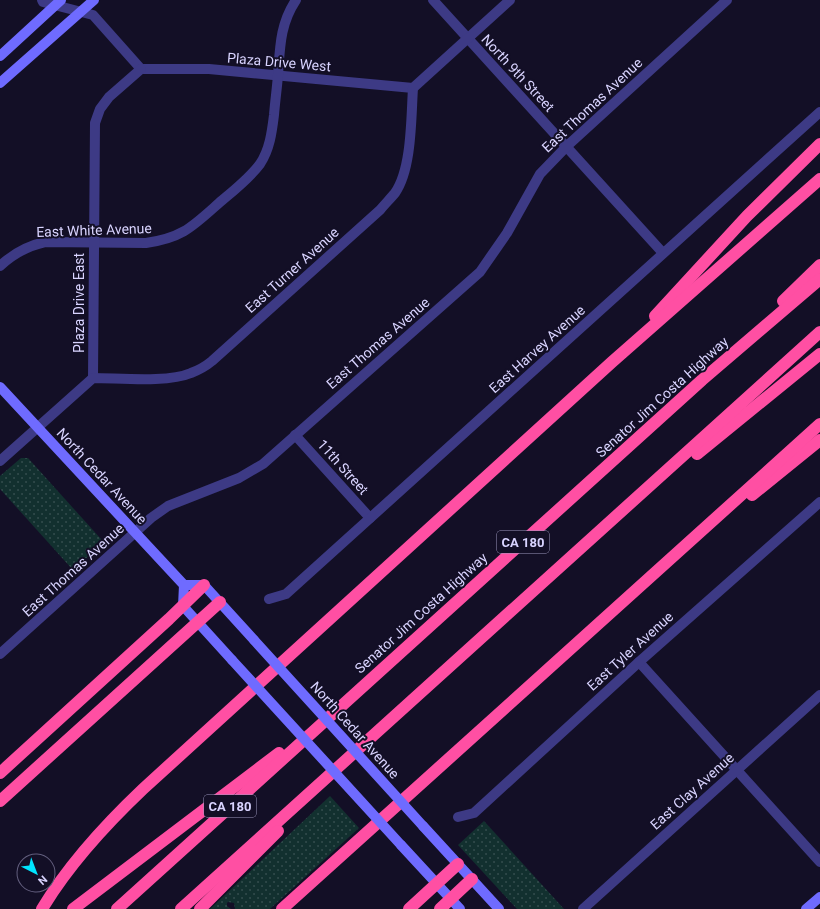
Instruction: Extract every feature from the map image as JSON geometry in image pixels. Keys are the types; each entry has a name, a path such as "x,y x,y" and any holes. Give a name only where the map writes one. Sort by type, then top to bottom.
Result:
{"highway":[{"path":"612,362 747,216 820,144"},
{"path":"42,909 69,869 95,837 143,789 612,362 820,179"},
{"path":"702,380 820,265"},
{"name":"Senator Jim Costa Highway","path":"117,909 702,380 820,279"},
{"name":"CA 180","path":"180,909 820,332"},
{"path":"587,543 820,354"},
{"path":"282,909 820,424"},
{"path":"632,593 820,440"},
{"path":"0,773 183,606 204,585"},
{"path":"0,801 220,602"},
{"path":"73,909 343,704"},
{"path":"200,909 371,738"},
{"path":"409,909 458,864"},
{"path":"440,909 472,879"}],"main road":[{"path":"0,83 94,0"},
{"path":"0,56 59,2"},
{"name":"North Cedar Avenue","path":"0,387 184,585"},
{"path":"204,585 184,585 183,606 460,909"},
{"name":"North Cedar Avenue","path":"204,585 500,909"},
{"path":"806,909 820,897"}],"street":[{"path":"42,0 43,2 59,2 93,15 141,69"},
{"name":"East White Avenue","path":"0,266 20,250 31,245 45,242 146,244 178,236 192,227 250,176 261,163 272,133 280,40 288,11 296,0"},
{"name":"North 9th Street","path":"433,0 664,253"},
{"path":"413,88 510,0"},
{"name":"East Thomas Avenue","path":"0,654 151,518 168,506 239,478 263,464 480,272 507,233 540,174 566,146 727,0"},
{"name":"Plaza Drive West","path":"141,69 209,69 413,88"},
{"name":"Plaza Drive East","path":"93,378 95,123 100,109 109,97 141,69"},
{"name":"East Turner Avenue","path":"93,378 176,378 190,374 203,367 212,361 380,210 395,193 403,177 406,166 413,88"},
{"name":"East Harvey Avenue","path":"269,599 286,594 820,112"},
{"path":"0,461 93,378"},
{"name":"11th Street","path":"295,435 370,518"},
{"name":"East Tyler Avenue","path":"458,817 474,813 639,662 820,502"},
{"path":"639,662 820,862"},
{"name":"East Clay Avenue","path":"583,909 820,695"}],"green space":[{"path":"21,458 28,458 101,539 100,546 73,570 0,489 0,476"},
{"path":"330,796 359,828 270,909 235,909 234,903 228,902 227,906 231,909 210,909"},
{"path":"484,821 564,909 517,909 458,845"}]}
